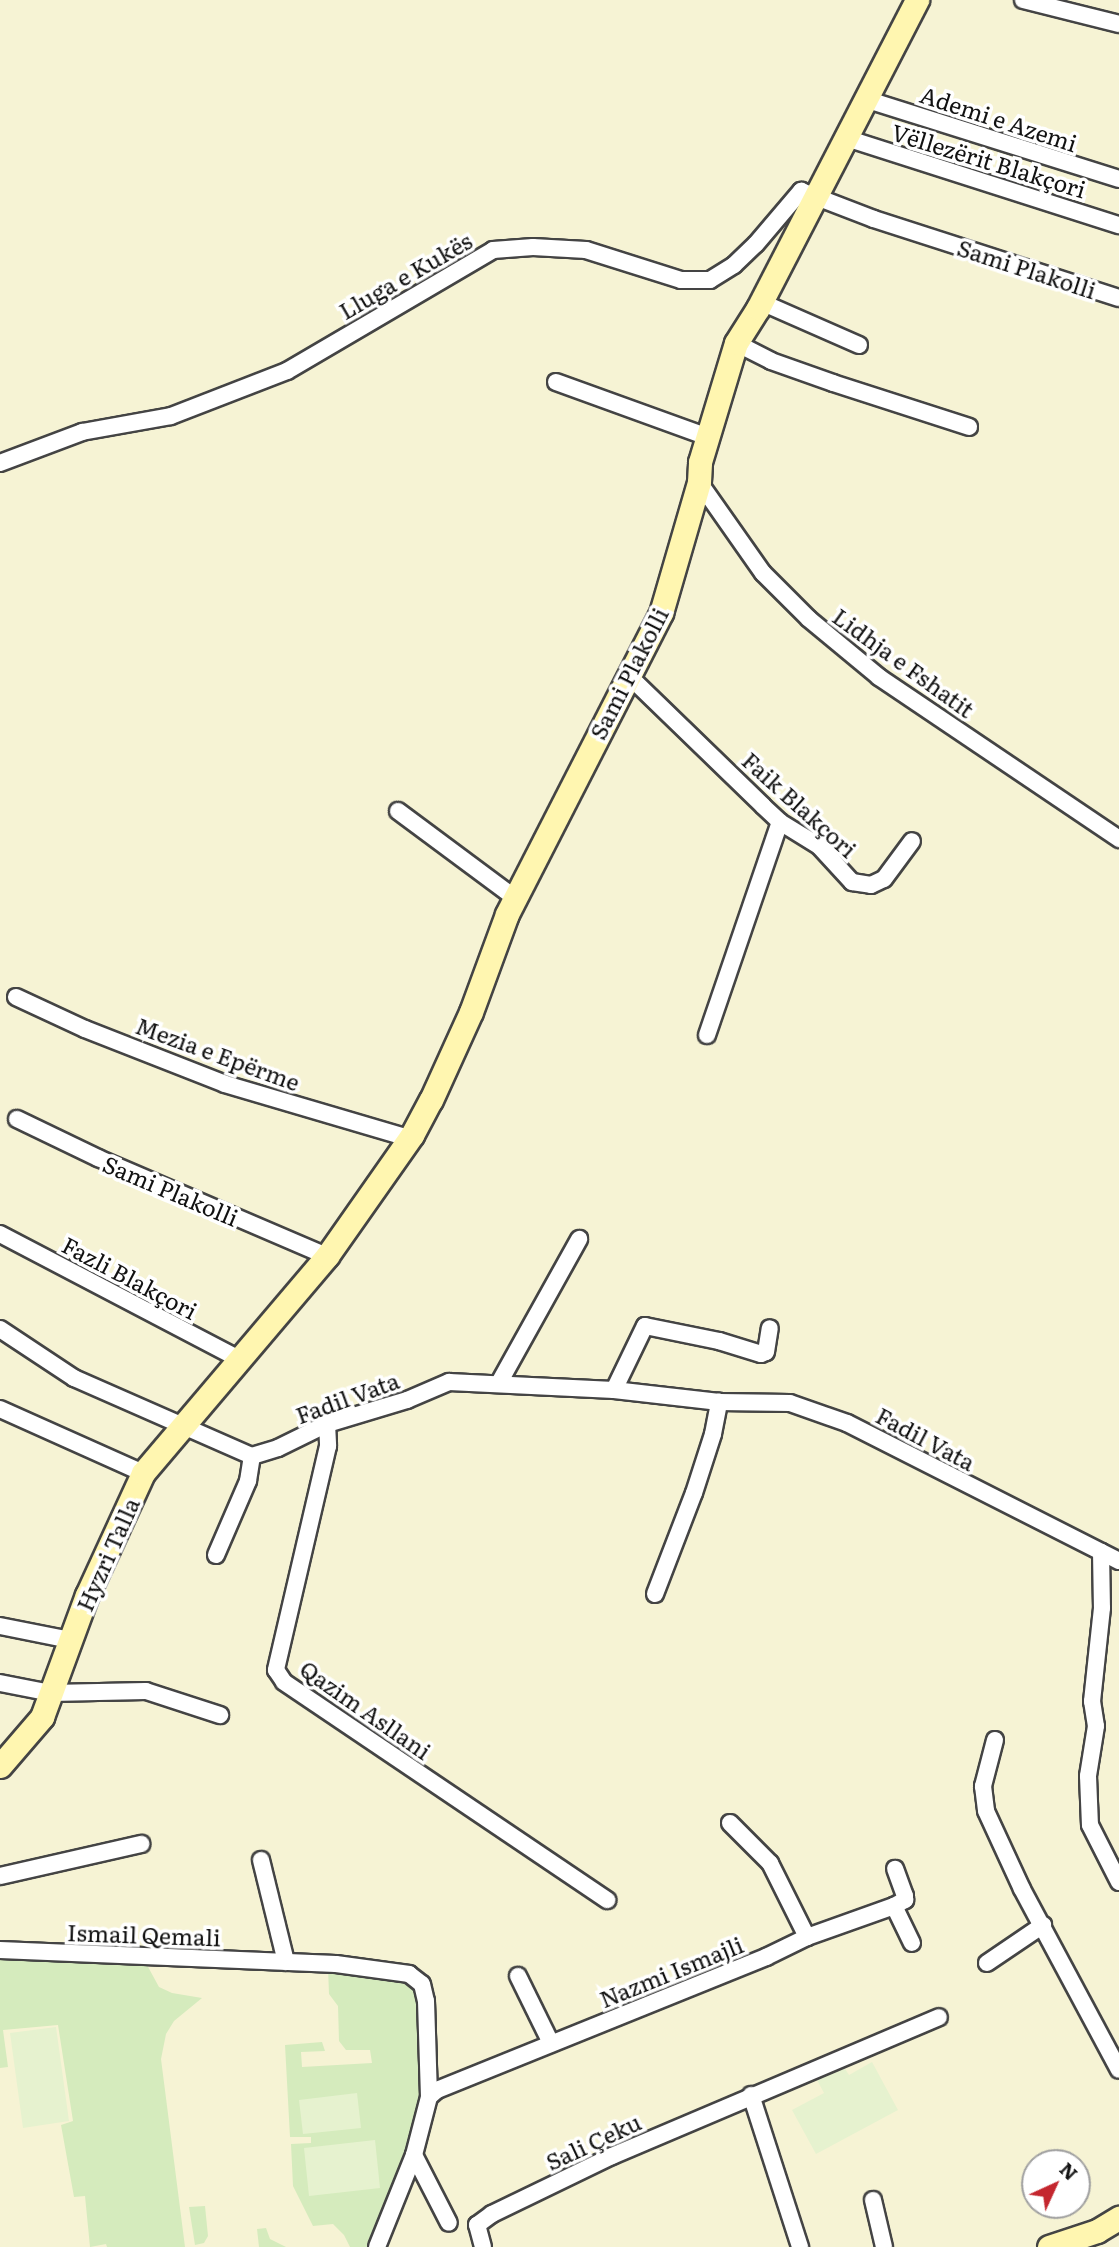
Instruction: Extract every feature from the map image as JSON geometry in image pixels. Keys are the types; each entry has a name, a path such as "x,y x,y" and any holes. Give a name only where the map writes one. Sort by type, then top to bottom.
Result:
{"street":[{"name":"Sami Plakolli","path":"181,1425 327,1256 409,1138 450,1062 515,898 661,613 699,482 700,462 737,343 761,302 917,0"},
{"path":"1023,0 1119,24"},
{"name":"Ademi e Azemi","path":"865,99 1119,179"},
{"name":"Vëllezërit Blakçori","path":"846,138 1119,225"},
{"name":"Lluga e Kukës","path":"0,463 82,432 171,416 288,371 493,250 533,247 586,250 681,280 710,280 734,265 802,191 816,197"},
{"name":"Sami Plakolli","path":"816,197 874,219 1119,298"},
{"path":"761,302 859,345"},
{"path":"737,343 771,361 969,427"},
{"path":"556,382 708,437"},
{"name":"Lidhja e Fshatit","path":"699,482 763,573 809,619 879,677 1119,839"},
{"name":"Faik Blakçori","path":"628,675 780,822 819,846 852,882 864,886 884,879 912,841"},
{"path":"398,811 515,898"},
{"path":"707,1035 780,822"},
{"name":"Mezia e Epërme","path":"16,997 85,1029 225,1084 409,1138"},
{"name":"Sami Plakolli","path":"17,1119 98,1158 327,1256"},
{"name":"Fazli Blakçori","path":"0,1234 239,1359"},
{"path":"499,1383 579,1240"},
{"path":"614,1390 645,1326 719,1341 761,1354 766,1352 770,1328"},
{"path":"0,1329 74,1378 252,1456 248,1481 216,1555"},
{"name":"Fadil Vata","path":"252,1456 278,1448 327,1424 407,1400 449,1382 614,1390 719,1402 790,1404 847,1423 1119,1560"},
{"path":"655,1594 694,1493 713,1434 719,1402"},
{"path":"0,1409 143,1473"},
{"name":"Qazim Asllani","path":"327,1424 328,1446 288,1609 276,1670 284,1682 607,1900"},
{"name":"Hyzri Talla","path":"0,1766 42,1717 109,1543 143,1473 181,1425"},
{"path":"1101,1552 1102,1608 1091,1701 1096,1726 1088,1776 1090,1825 1119,1882"},
{"path":"0,1626 70,1640"},
{"path":"0,1683 51,1693 146,1691 220,1715"},
{"path":"995,1740 983,1786 986,1811 1022,1889 1119,2070"},
{"path":"730,1823 770,1863 807,1937"},
{"path":"0,1877 141,1844"},
{"path":"261,1860 286,1962"},
{"path":"895,1869 905,1900 894,1906 912,1943"},
{"name":"Nazmi Ismajli","path":"429,2097 437,2090 766,1957 807,1937 894,1906"},
{"path":"987,1963 1043,1925"},
{"name":"Ismail Qemali","path":"0,1950 336,1964 409,1974 422,1984 426,2001 429,2097 414,2155 377,2247"},
{"path":"517,1976 551,2043"},
{"name":"Sali Çeku","path":"483,2247 477,2225 492,2214 612,2156 939,2017"},
{"path":"751,2095 800,2247"},
{"path":"414,2155 449,2223"},
{"path":"873,2200 884,2247"},
{"path":"1049,2247 1099,2239 1119,2218"}],"shaded area":[{"path":"0,0 1119,0 1119,2247 0,2247"}],"green space":[{"path":"0,1958 147,1965 159,1987 172,1993 202,1998 174,2021 166,2034 161,2059 185,2247 107,2247 106,2244 90,2247 85,2196 74,2197 61,2125 73,2121 58,2025 3,2030 8,2067 0,2068"},
{"path":"328,1968 406,1977 417,1990 420,2000 421,2099 417,2121 367,2247 350,2247 344,2235 333,2224 313,2226 293,2186 291,2144 311,2143 311,2137 290,2137 285,2045 322,2042 325,2051 301,2052 302,2067 372,2063 370,2050 346,2050 339,2041 338,2006 329,1994"},
{"path":"56,2027 69,2121 23,2128 10,2033"},
{"path":"872,2062 898,2110 816,2154 792,2110 824,2093 816,2078 842,2064 849,2075"},
{"path":"357,2093 361,2128 303,2134 299,2100"},
{"path":"375,2140 380,2188 309,2196 304,2148"},
{"path":"205,2206 208,2236 204,2243 195,2245 189,2207"},
{"path":"266,2228 270,2239 286,2247 259,2247 257,2229"}]}
